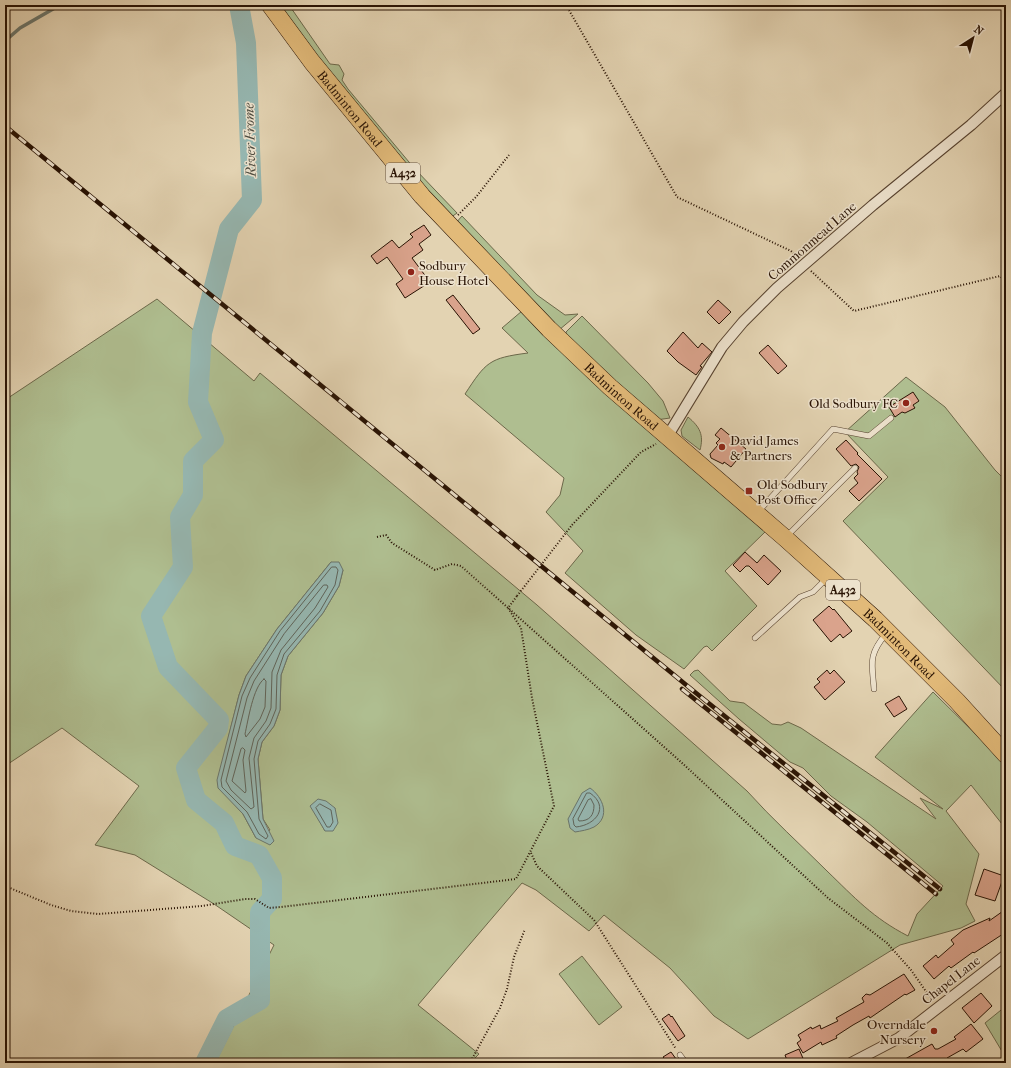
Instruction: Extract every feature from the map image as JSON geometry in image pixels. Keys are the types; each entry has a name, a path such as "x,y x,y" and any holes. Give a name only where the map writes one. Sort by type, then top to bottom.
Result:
{"main road":[{"name":"Badminton Road","path":"270,5 312,62 422,196 549,329 667,437 757,513 828,576 888,632 957,701 1006,755"}],"street":[{"name":"Commonmead Lane","path":"667,437 722,347 743,322 777,288 872,205 971,125 1006,93"},
{"name":"Chapel Lane","path":"851,1063 899,1038 1006,955"}],"lane":[{"path":"757,513 833,429 869,436 890,418"},
{"path":"785,538 855,468"},
{"path":"755,638 800,597 812,592 828,576"},
{"path":"874,689 873,653 876,645 888,632"},
{"path":"680,1055 686,1063"}],"path":[{"path":"566,5 677,197 791,251 854,311 1000,276 1006,281"},
{"path":"449,224 476,197 509,155"},
{"path":"508,608 572,525 641,452 667,437"},
{"path":"377,537 386,535 392,543 435,570 452,564 461,566 828,898 887,943 911,970 937,1008"},
{"path":"5,886 51,905 71,911 98,914 202,906 245,899 255,899 269,908 353,900 452,886 516,879 554,806 532,698 521,628 508,608"},
{"path":"530,852 537,866 594,920 680,1055"},
{"path":"468,1063 472,1059 500,1008 507,989 514,957 525,930"}],"green space":[{"path":"279,5 289,5 330,64 339,65 344,74 342,80 348,89 414,168 457,213 450,218 315,56"},
{"path":"462,216 537,295 565,315 578,314 559,330 455,224"},
{"path":"157,299 254,381 260,373 537,605 747,791 865,907 874,915 908,936 917,914 943,886 867,822 831,796 803,768 790,762 690,675 694,671 698,670 730,701 744,703 772,724 781,725 788,722 801,728 936,819 920,798 943,809 875,757 933,692 1006,764 1006,829 971,785 946,811 979,854 966,904 975,921 961,928 900,945 748,1039 714,1016 670,968 604,915 589,931 536,890 522,883 418,1005 479,1054 470,1063 215,1063 274,945 214,904 135,855 95,845 139,786 62,728 5,766 5,400","holes":["331,562 343,570 339,586 323,613 288,656 281,675 280,710 274,726 262,742 258,759 263,819 270,830 256,838 243,814 236,806 229,735 239,695 246,676 277,629","335,808 325,831 319,820"]},
{"path":"522,311 748,513 765,532 725,571 757,606 712,651 707,646 704,647 684,669 636,635 565,573 583,551 546,512 560,495 564,478 465,394 478,375 490,363 505,357 528,353 502,328"},
{"path":"582,316 648,383 663,401 670,418 656,420 566,335 566,332"},
{"path":"906,377 945,407 995,470 1006,481 1006,691 843,521 888,477 845,432"},
{"path":"688,417 696,424 700,432 702,440 700,450 682,436 681,430"},
{"path":"582,956 622,1007 599,1025 559,974"},
{"path":"1006,1006 1006,1058 985,1023"}],"water":[{"path":"331,562 339,562 343,570 339,586 323,613 288,656 281,675 280,710 274,726 262,742 258,759 263,819 274,841 270,845 256,838 243,814 218,788 217,780 239,695 246,676 277,629"},
{"path":"590,788 598,796 604,813 599,823 594,827 575,832 570,828 568,819 582,793"},
{"path":"318,799 326,801 335,808 338,823 333,831 325,831 310,806"}],"building":[{"name":"Sodbury House Hotel","path":"424,225 431,235 419,244 423,250 412,258 430,282 405,298 396,284 403,279 387,257 377,264 371,256 392,240 399,248 413,237 410,234"},
{"path":"453,295 480,329 473,334 446,300"},
{"path":"718,300 731,312 719,324 707,312"},
{"path":"683,332 698,348 702,343 712,352 700,366 702,367 696,375 678,362 667,351"},
{"path":"768,345 787,366 778,374 759,353"},
{"name":"Old Sodbury FC","path":"913,392 919,401 913,405 915,408 905,413 902,412 895,417 889,407"},
{"path":"721,428 746,449 731,467 724,462 723,464 711,458 710,454 718,445 716,443 720,439 715,435"},
{"path":"846,440 858,453 857,454 882,479 859,501 849,491 858,483 854,478 858,474 857,472 859,467 856,464 851,466 836,449"},
{"path":"745,552 757,563 764,555 781,571 768,585 749,566 746,566 740,572 733,565"},
{"path":"829,606 833,610 834,609 852,631 843,638 840,634 831,642 813,620"},
{"path":"827,670 830,674 834,670 845,682 825,700 814,687 820,682 817,679"},
{"path":"899,696 907,709 894,717 885,704"},
{"path":"984,869 1004,876 995,901 975,895"},
{"path":"1006,909 1006,921 1002,924 1006,932 974,953 973,952 951,968 949,966 934,979 923,966 936,955 938,958 954,944 951,940 963,930 990,918 989,921"},
{"path":"904,974 915,990 906,995 905,994 870,1018 869,1016 853,1025 836,1036 837,1038 822,1045 821,1042 803,1053 797,1043 801,1040 798,1035 811,1027 812,1029 820,1025 821,1029 838,1021 836,1018 864,1002 862,998 866,994 870,995"},
{"path":"981,993 992,1006 974,1023 962,1008"},
{"path":"669,1014 671,1017 672,1016 685,1036 678,1041 662,1019"},
{"path":"971,1024 983,1039 966,1052 963,1049 947,1058 950,1063 898,1063 932,1044 935,1049 938,1049 956,1039 954,1037"},
{"path":"799,1049 805,1063 788,1063 785,1055"},
{"path":"671,1052 679,1063 668,1063 663,1057"}],"waterway":[{"path":"5,41 20,28 60,5"},
{"name":"River Frome","path":"205,1063 227,1019 260,1000 260,912 272,899 272,878 259,855 235,846 224,823 196,800 186,768 218,728 219,720 168,667 151,616 183,567 180,517 193,495 193,461 214,440 198,402 202,333 229,229 252,200 246,43 239,5"}],"railway":[{"path":"5,126 696,693 940,889"},
{"path":"682,689 936,894"}],"place":[{"name":"Sodbury House Hotel","path":"411,272"},
{"name":"Old Sodbury FC","path":"906,403"},
{"name":"David James & Partners","path":"722,447"},
{"name":"Old Sodbury Post Office","path":"749,491"},
{"name":"Overndale Nursery","path":"934,1031"}]}
